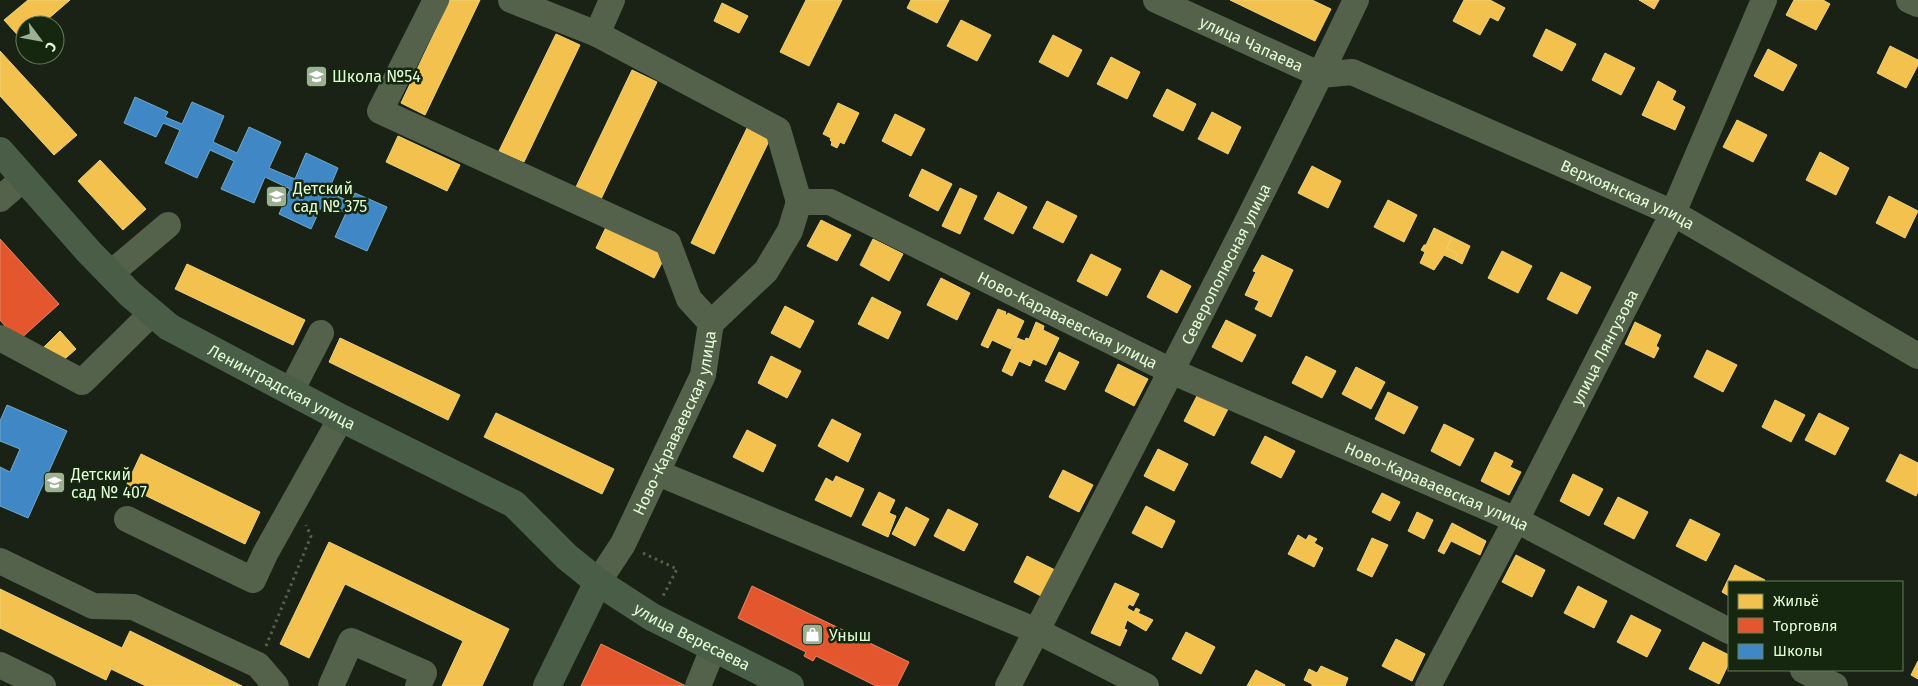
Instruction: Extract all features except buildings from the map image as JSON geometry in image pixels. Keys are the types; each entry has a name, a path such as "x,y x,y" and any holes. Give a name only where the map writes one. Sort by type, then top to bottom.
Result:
{"main road":[{"name":"Ленинградская улица","path":"0,151 110,274 130,294 169,327 342,418 514,504 567,557 598,582"},
{"name":"улица Вересаева","path":"598,582 652,617 790,686"},
{"path":"547,686 598,582"}],"street":[{"path":"436,0 380,111 668,243 689,299 711,323"},
{"path":"511,0 597,34 778,130 799,202"},
{"path":"597,34 612,0"},
{"name":"улица Лянгузова","path":"1428,686 1516,520 1673,213 1764,0"},
{"path":"1909,0 1918,4"},
{"name":"улица Чапаева","path":"1159,1 1321,75"},
{"name":"Северополюсная улица","path":"1008,686 1321,75 1350,2"},
{"name":"Верхоянская улица","path":"1321,75 1352,72 1673,213 1918,356"},
{"path":"0,199 24,178"},
{"name":"Ново-Караваевская улица","path":"598,582 623,544 703,375 711,323 766,271 790,231 799,202 830,202 1171,371 1516,520 1728,630"},
{"path":"110,274 168,225"},
{"path":"0,338 82,382 152,313"},
{"path":"290,391 321,333"},
{"path":"128,519 253,580 265,554 342,418"},
{"path":"658,473 1037,631 1146,686"},
{"path":"0,561 93,606 133,607 258,665 276,686"},
{"path":"331,686 351,641 424,673 418,686"},
{"path":"698,686 713,649"},
{"path":"0,665 43,686"},
{"path":"1805,671 1834,686"}],"path":[{"path":"258,665 311,536 296,502"},
{"path":"634,549 678,569 662,599"}],"place":[{"name":"Школа №54","path":"316,76"},
{"name":"Детский сад № 375","path":"277,197"},
{"name":"Детский сад № 407","path":"55,483"},
{"name":"Уныш","path":"813,635"}]}
